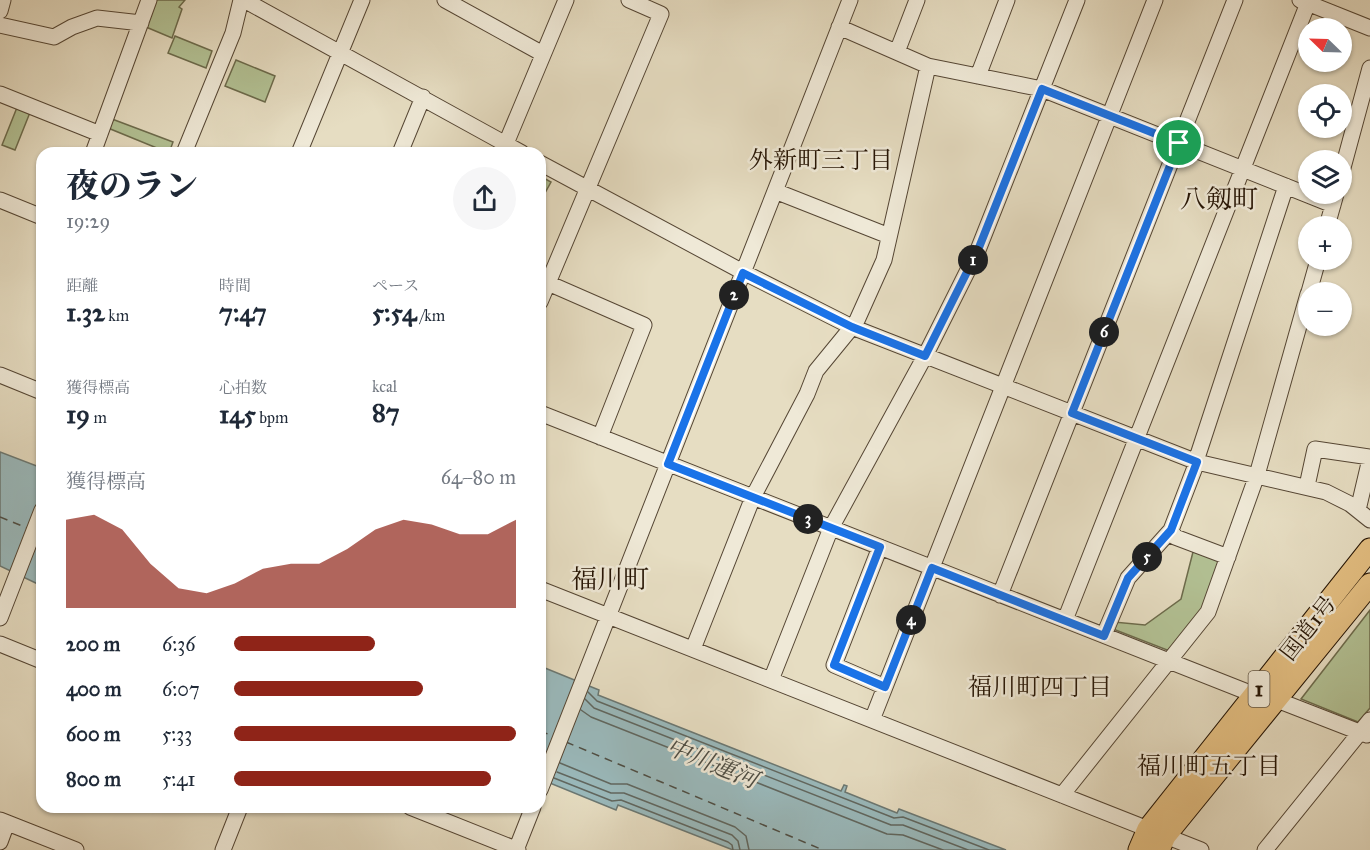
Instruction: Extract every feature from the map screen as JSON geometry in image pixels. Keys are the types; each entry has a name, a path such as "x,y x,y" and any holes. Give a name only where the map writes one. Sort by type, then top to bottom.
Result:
{"highway":[{"name":"国道1号","path":"1157,838 1255,695 1370,549"},
{"name":"国道1号","path":"1140,850 1157,838 1277,700 1370,584"}],"street":[{"path":"0,11 3,0"},
{"path":"95,147 149,0"},
{"path":"186,147 233,33 242,0 423,97 501,147"},
{"path":"301,147 362,0"},
{"path":"445,0 461,4 543,54"},
{"path":"505,147 566,0"},
{"path":"546,288 661,14 629,0"},
{"path":"546,775 850,0"},
{"path":"897,52 916,0"},
{"path":"978,76 1007,0"},
{"path":"771,680 831,528 925,356 978,250 1077,0"},
{"path":"872,720 1155,0"},
{"path":"1000,595 1235,0"},
{"path":"1065,620 1242,169 1304,2 1370,28"},
{"path":"0,25 54,37 72,27 97,18 141,23"},
{"path":"839,27 928,66 1042,89 1298,189"},
{"path":"693,649 753,497 807,394 816,371 853,327 884,260 928,66"},
{"path":"1348,150 1370,68"},
{"path":"0,94 100,134"},
{"path":"402,147 423,97"},
{"path":"546,166 743,273 853,327 1196,462 1307,486 1340,498 1370,520"},
{"path":"1104,636 1128,578 1171,530 1196,462 1286,186"},
{"path":"775,191 889,236"},
{"path":"0,200 36,215"},
{"path":"548,283 644,325 600,437"},
{"path":"1062,795 1208,612 1257,475 1298,329"},
{"path":"0,375 36,390"},
{"path":"546,415 1255,695"},
{"path":"1307,486 1316,449 1370,458 1358,510"},
{"path":"0,618 36,525"},
{"path":"1171,530 1175,537 1228,557"},
{"path":"880,547 834,665 885,687"},
{"path":"546,591 1062,795 1157,838 1201,850"},
{"path":"0,644 36,659"},
{"path":"1265,850 1367,730 1277,700"},
{"path":"223,850 238,813"},
{"path":"425,813 517,850 531,813"},
{"path":"0,842 4,821 69,849"}],"green space":[{"path":"156,0 185,0 179,7 182,9 172,38 146,27"},
{"path":"175,36 212,51 206,68 168,53"},
{"path":"236,60 275,76 265,102 225,86"},
{"path":"18,105 31,110 15,150 2,145"},
{"path":"112,119 173,142 171,147 154,147 108,128"},
{"path":"546,179 551,182 546,191"},
{"path":"1194,548 1221,559 1204,608 1171,649 1167,650 1113,629 1114,622 1145,625 1181,599"},
{"path":"1370,610 1370,708 1358,722 1301,699"}],"water":[{"path":"0,452 36,466 36,583 0,566"},
{"name":"中川運河","path":"546,668 599,690 598,695 841,791 844,785 847,786 845,792 897,813 899,809 1006,850 733,850 618,805 616,810 546,781"}],"ferry route":[{"path":"0,517 27,528"},
{"path":"546,733 553,736"},
{"path":"566,742 823,850"}],"district":[{"name":"外新町三丁目","path":"821,160"},
{"name":"八剱町","path":"1219,199"},
{"name":"福川町","path":"610,579"},
{"name":"福川町四丁目","path":"1040,687"},
{"name":"福川町五丁目","path":"1209,766"}],"route":[{"path":"1042,89 1179,143 1072,413 1197,462 1171,530 1128,578 1104,636 932,568 885,687 834,665 880,547 668,464 743,273 852,327 925,356 978,250 1042,89"}]}
